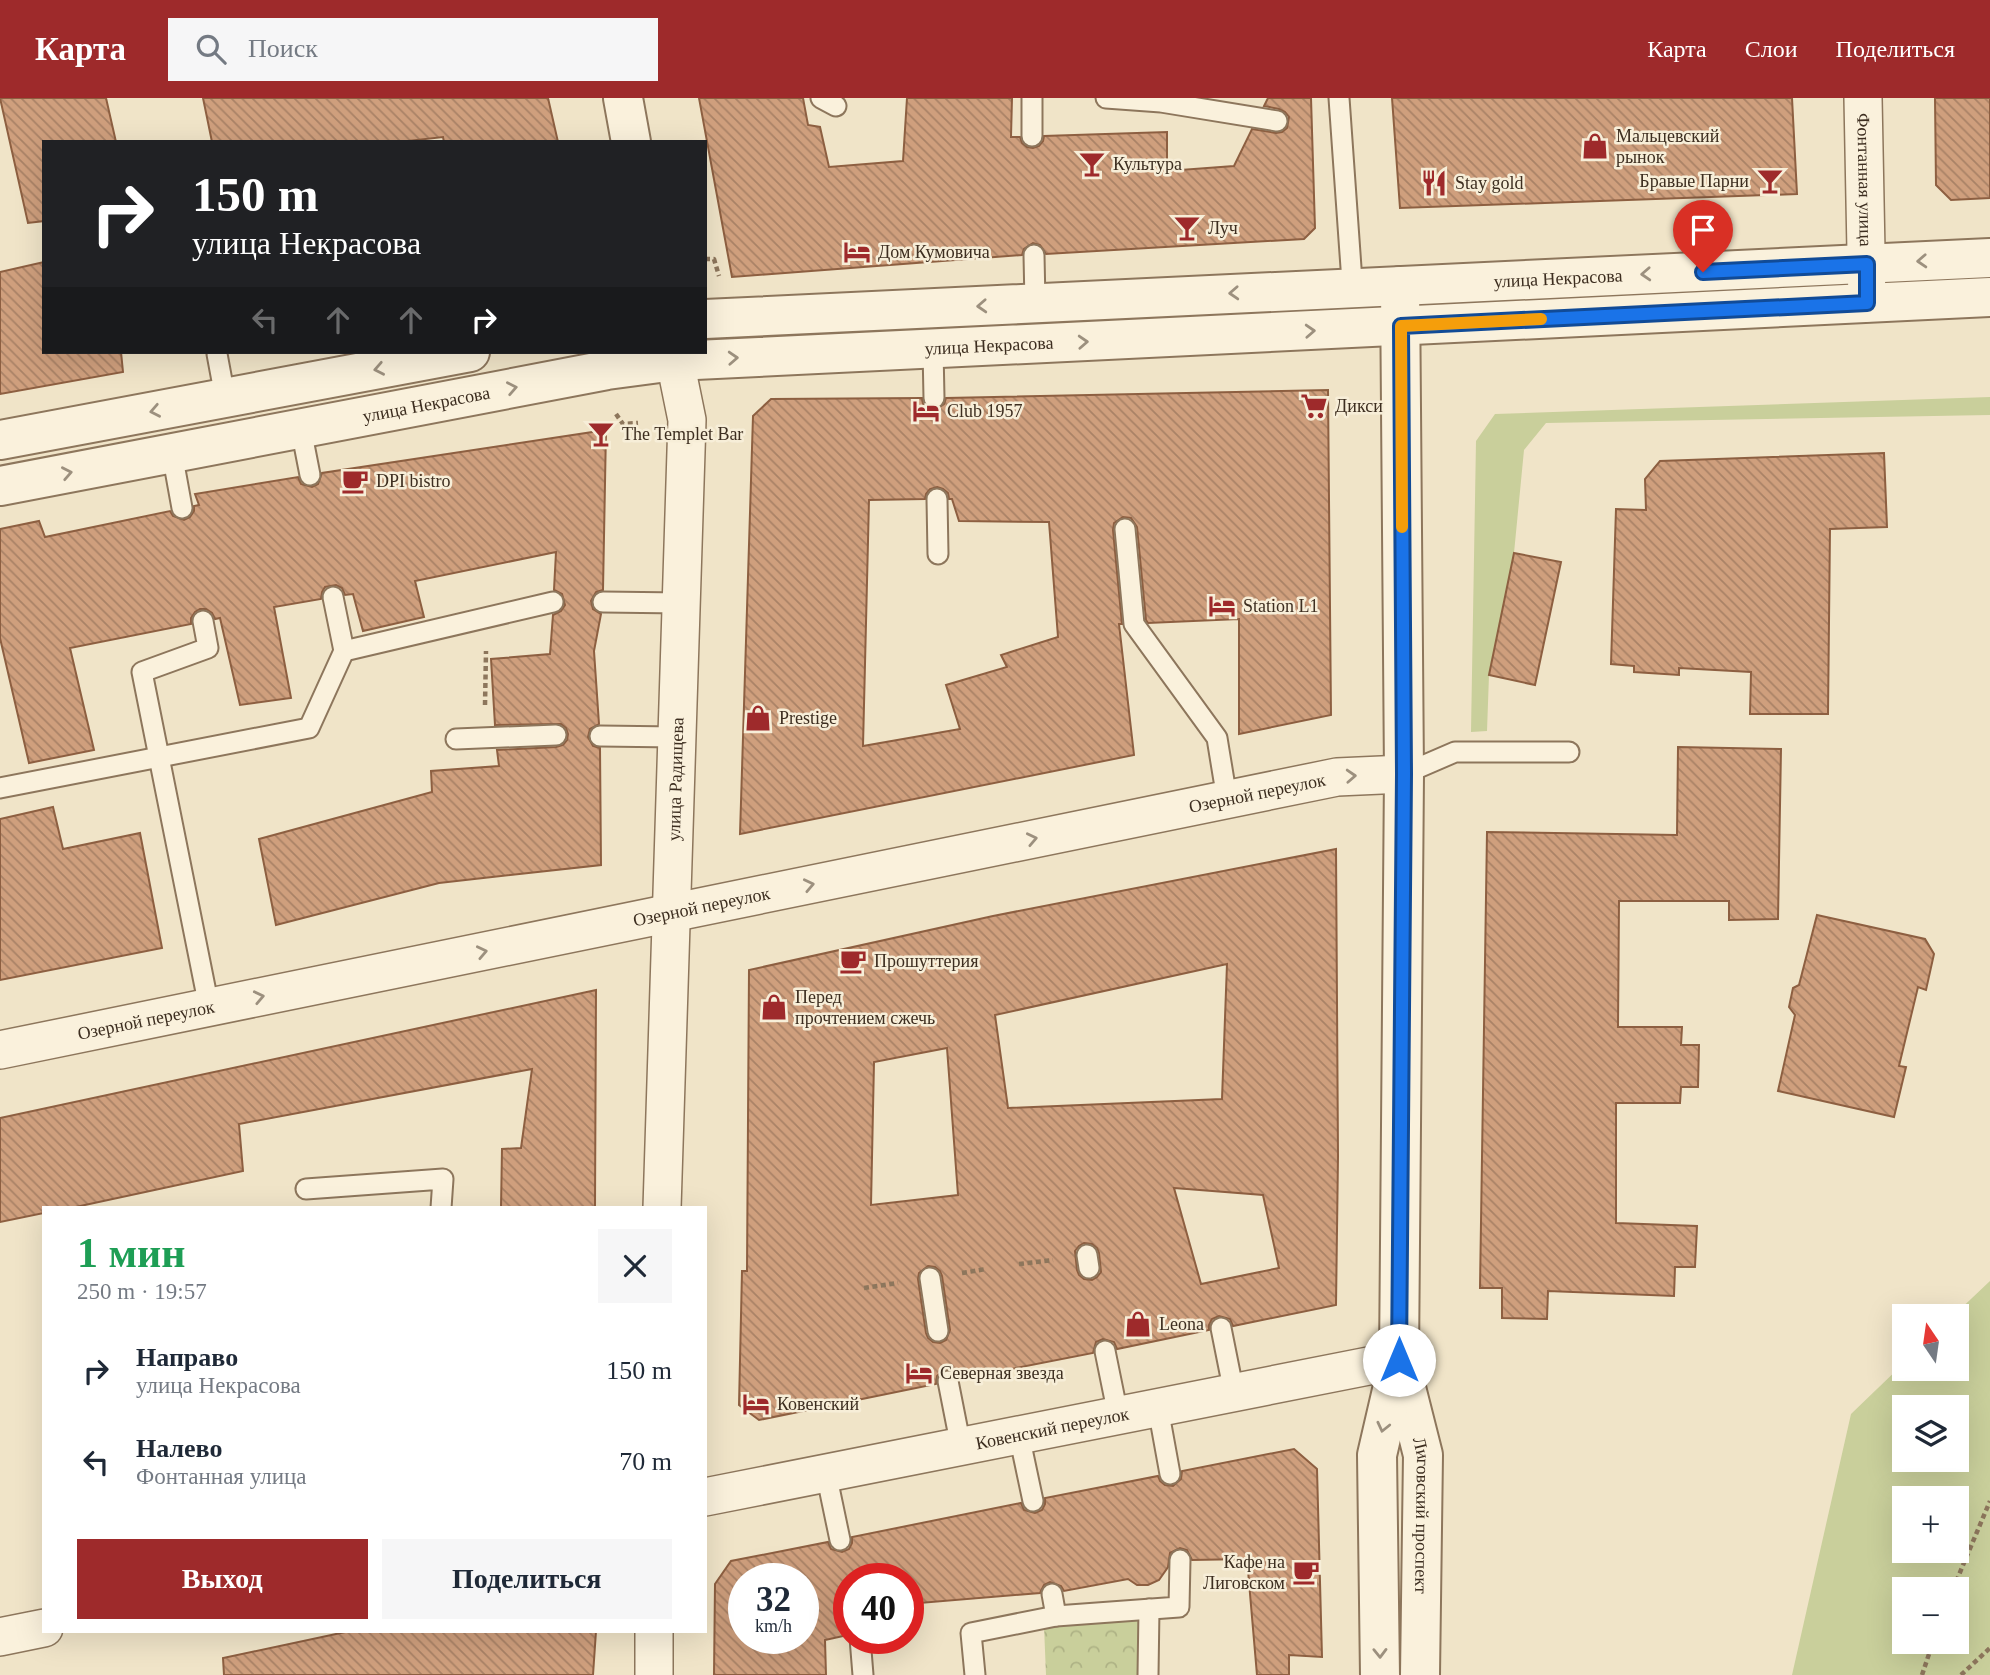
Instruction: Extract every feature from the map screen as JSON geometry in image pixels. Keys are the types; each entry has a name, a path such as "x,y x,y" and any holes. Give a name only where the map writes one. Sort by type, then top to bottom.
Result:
{"street":[{"name":"Фонтанная улица","path":"1863,98 1867,303"},
{"path":"630,100 631,140"},
{"name":"улица Некрасова","path":"707,318 1990,258"},
{"name":"Лиговский проспект","path":"1380,1675 1377,1455 1399,1360 1404,774 1400,286"},
{"name":"улица Некрасова","path":"0,486 674,356 933,349 1990,297"},
{"path":"0,440 430,355"},
{"name":"улица Радищева","path":"662,1206 687,420 674,356"},
{"name":"Озерной переулок","path":"0,1050 1337,777 1404,774"},
{"name":"Лиговский проспект","path":"1399,1360 1423,1455 1420,1675"},
{"name":"Ковенский переулок","path":"707,1497 1399,1360"},
{"path":"0,1637 42,1628"},
{"path":"654,1633 654,1675"}],"lane":[{"path":"1032,98 1032,136"},
{"path":"1106,98 1161,102 1277,121"},
{"path":"1339,98 1354,329"},
{"path":"1034,255 1035,303"},
{"path":"933,349 934,398"},
{"path":"217,354 225,397"},
{"path":"301,429 310,475"},
{"path":"172,453 182,508"},
{"path":"937,499 938,554"},
{"path":"1125,529 1134,624 1217,738 1227,799"},
{"path":"0,788 309,728 344,651 333,597"},
{"path":"344,651 553,602"},
{"path":"603,602 681,603"},
{"path":"203,621 208,648 142,672 209,1007"},
{"path":"456,739 556,735"},
{"path":"600,736 676,737"},
{"path":"1404,774 1455,752 1569,752"},
{"path":"306,1189 443,1179 441,1206"},
{"path":"930,1278 938,1331"},
{"path":"1221,1328 1234,1392"},
{"path":"1105,1351 1118,1415"},
{"path":"948,1381 961,1447"},
{"path":"1158,1408 1170,1474"},
{"path":"1019,1435 1033,1501"},
{"path":"826,1473 840,1539"},
{"path":"975,1675 971,1633 1056,1616 1179,1607 1181,1560"},
{"path":"1052,1594 1056,1616"},
{"path":"1149,1609 1149,1675"},
{"path":"861,1654 863,1675"}],"path":[{"path":"615,408 616,415 623,424 638,423"},
{"path":"485,737 487,618"},
{"path":"1958,1577 1990,1501"},
{"path":"1961,1675 1990,1648"},
{"path":"1922,1675 1929,1654"}],"green space":[{"path":"1990,397 1990,415 1546,423 1524,450 1514,553 1489,675 1487,731 1471,732 1476,441 1495,414"},
{"path":"1990,1281 1990,1675 1792,1675 1851,1414 1892,1375 1892,1381 1969,1381 1969,1304 1966,1304"},
{"path":"1138,1619 1139,1675 1046,1675 1044,1626"}],"building":[{"path":"0,98 106,98 116,140 42,140 42,221 28,223"},
{"path":"203,98 548,98 558,140 444,140 443,137 417,140 212,140"},
{"path":"699,98 803,98 808,125 820,127 829,167 903,161 907,98 1012,98 1011,137 1020,137 1027,147 1039,146 1044,136 1167,132 1167,171 1234,166 1252,129 1276,133 1287,128 1289,117 1285,112 1264,106 1268,98 1311,98 1315,228 1304,239 1046,254 1040,245 1033,243 1024,249 1022,255 732,277"},
{"name":"Мальцевский рынок","path":"1392,98 1792,98 1797,194 1400,208"},
{"path":"1935,98 1990,98 1990,198 1951,200 1936,185"},
{"path":"42,262 42,354 121,354 123,372 0,394 0,272"},
{"path":"1328,390 1331,715 1239,734 1239,619 1148,623 1137,527 1131,518 1123,517 1114,523 1113,530 1122,624 1119,624 1134,755 740,834 753,416 771,399 922,398 923,404 935,410 944,404 946,398","holes":["930,489 943,489 948,493 949,499 952,499 959,521 1049,522 1058,637 1001,655 1007,667 946,685 960,729 863,746 869,500 925,499"]},
{"path":"606,430 603,590 596,592 591,601 593,609 601,614 594,651 599,724 590,729 588,737 593,746 600,748 601,865 439,883 276,925 259,839 432,792 431,771 499,766 497,750 563,745 568,734 561,724 495,725 491,659 550,654 553,615 565,605 562,594 554,590 556,552 415,581 424,617 363,631 353,594 345,595 342,588 336,585 325,587 321,599 274,607 291,698 240,705 220,618 215,619 206,609 195,612 191,624 70,648 94,750 29,763 0,638 0,529 39,521 45,537 170,511 173,516 184,520 190,517 194,506 199,505 195,494 298,477 301,484 312,487 318,484 322,473"},
{"path":"1884,453 1887,527 1830,529 1828,714 1750,714 1751,672 1679,668 1679,675 1634,672 1634,666 1611,664 1616,509 1646,510 1645,479 1660,461"},
{"path":"1514,553 1561,562 1535,685 1489,675"},
{"path":"1678,747 1781,749 1778,919 1729,920 1729,901 1619,901 1618,1027 1682,1027 1681,1045 1699,1045 1698,1087 1681,1087 1680,1103 1616,1103 1616,1223 1697,1226 1695,1267 1675,1267 1674,1296 1548,1291 1547,1319 1502,1318 1502,1288 1480,1288 1487,832 1677,835"},
{"path":"53,807 63,849 140,833 162,948 0,980 0,819"},
{"path":"1336,849 1336,1305 1233,1326 1230,1319 1219,1316 1212,1319 1209,1330 1117,1349 1114,1342 1103,1339 1096,1342 1093,1353 960,1379 953,1370 945,1369 937,1376 936,1384 759,1420 739,1405 742,1271 747,1271 749,970 993,916","holes":["1227,964 1222,1099 1008,1108 995,1015","947,1048 958,1195 871,1205 874,1062","1174,1188 1263,1195 1279,1268 1201,1284","1084,1243 1097,1248 1101,1272 1097,1277 1092,1280 1079,1275 1075,1251","928,1266 935,1267 942,1276 950,1330 946,1340 940,1343 933,1342 926,1333 919,1273"]},
{"path":"1817,915 1925,939 1934,954 1926,990 1918,987 1899,1066 1906,1067 1894,1117 1778,1091 1795,1015 1789,1007 1793,988 1799,985"},
{"path":"596,990 595,1206 501,1206 502,1149 521,1148 532,1069 239,1124 243,1171 80,1206 42,1206 42,1213 0,1222 0,1118"},
{"path":"1294,1449 1317,1469 1322,1657 1289,1655 1289,1675 1257,1675 1247,1559 1192,1560 1187,1550 1180,1548 1170,1553 1168,1567 1159,1580 1148,1585 1137,1585 1128,1579 1064,1591 1061,1586 1050,1582 1044,1585 1040,1593 924,1603 924,1563 833,1563 833,1638 825,1640 826,1675 714,1675 715,1584 728,1565 728,1654 819,1654 819,1563 730,1563 731,1561 828,1542 831,1549 842,1552 849,1549 852,1537 1021,1503 1024,1510 1035,1513 1042,1510 1045,1498 1158,1476 1165,1485 1173,1486 1181,1479 1182,1471"},
{"path":"341,1633 596,1633 593,1675 224,1675 223,1658"}],"slow traffic":[{"path":"1402,527 1401,326 1541,319"}],"place":[{"name":"Мальцевский рынок","path":"1595,146"},
{"name":"Культура","path":"1092,164"},
{"name":"Бравые Парни","path":"1770,181"},
{"name":"Stay gold","path":"1434,183"},
{"name":"Луч","path":"1187,228"},
{"name":"Дом Кумовича","path":"857,252"},
{"name":"Дикси","path":"1314,406"},
{"name":"Club 1957","path":"926,411"},
{"name":"The Templet Bar","path":"601,434"},
{"name":"DPI bistro","path":"355,481"},
{"name":"Station L1","path":"1222,606"},
{"name":"Prestige","path":"758,718"},
{"name":"Прошуттерия","path":"853,961"},
{"name":"Перед прочтением сжечь","path":"774,1007"},
{"name":"Leona","path":"1138,1324"},
{"name":"Северная звезда","path":"919,1373"},
{"name":"Ковенский","path":"756,1404"},
{"name":"Кафе на Лиговском","path":"1306,1572"}],"route":[{"path":"1399,1360 1404,774 1401,326 1867,303 1867,264 1703,272"}]}
